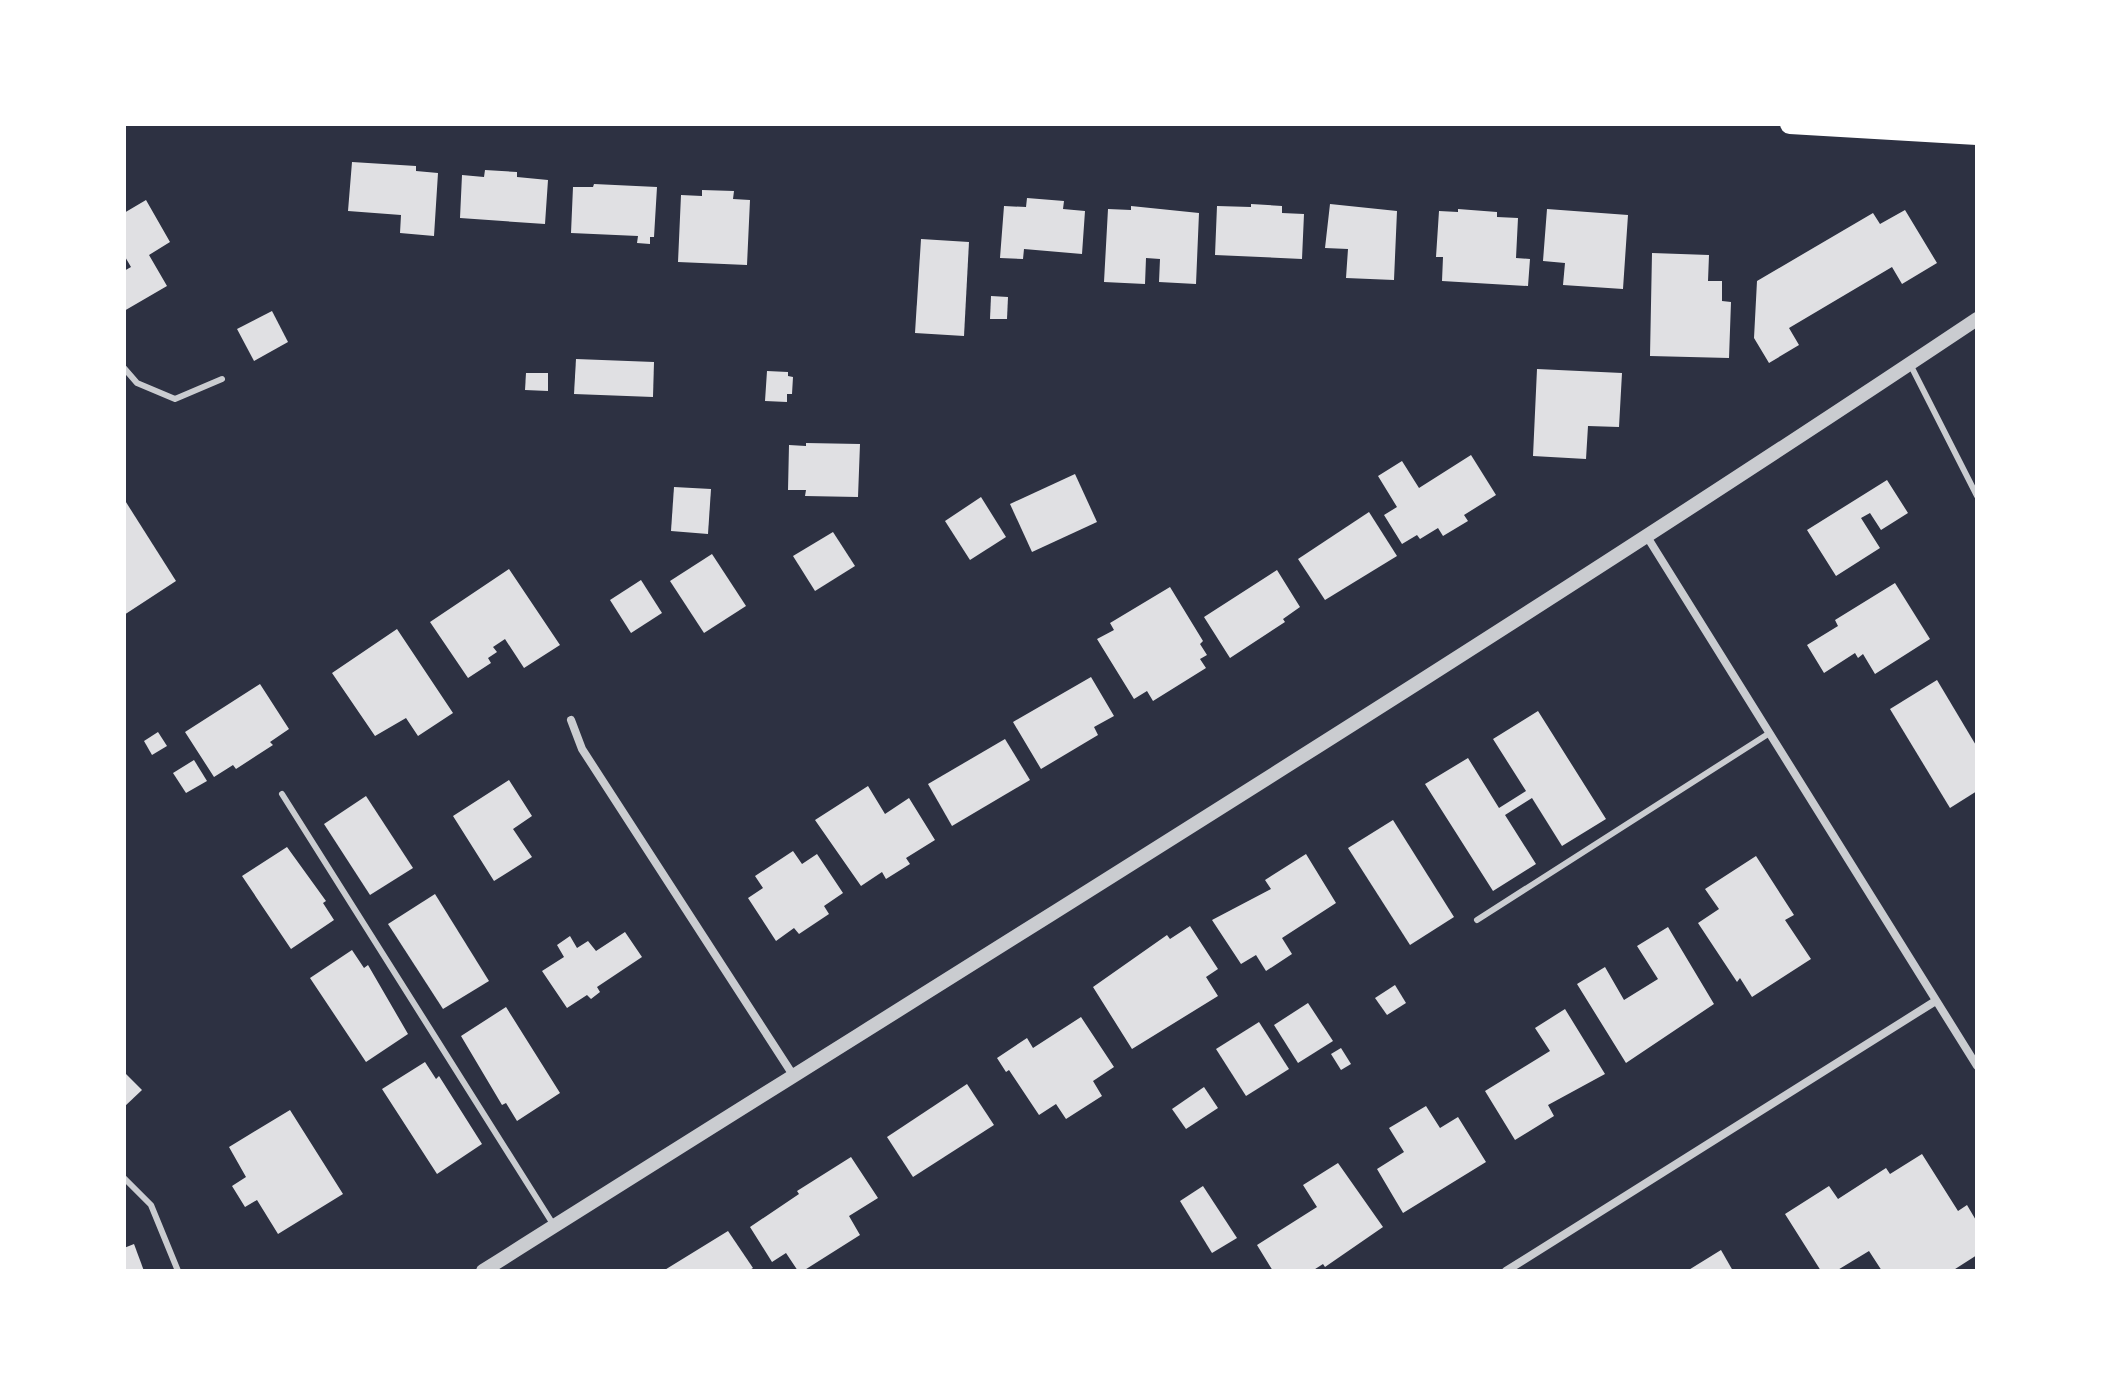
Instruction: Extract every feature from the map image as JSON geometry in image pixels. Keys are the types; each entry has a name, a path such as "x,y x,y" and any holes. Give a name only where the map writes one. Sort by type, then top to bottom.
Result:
{"main road":[{"path":"1790,124 1977,135"}],"street":[{"path":"483,1271 1646,535 1977,319"},
{"path":"1646,535 1934,1002 1977,1066"},
{"path":"571,720 582,749 793,1075"},
{"path":"1506,1271 1934,1002"}],"lane":[{"path":"1910,364 1977,496"},
{"path":"124,368 137,383 175,399 222,379"},
{"path":"1477,920 1768,734"},
{"path":"282,794 554,1226"},
{"path":"124,1178 151,1205 178,1271"}],"building":[{"path":"352,162 416,166 416,171 438,173 434,236 400,233 401,215 348,211"},
{"path":"485,170 517,172 517,177 548,180 545,224 460,218 462,175 484,177"},
{"path":"594,184 657,187 654,237 650,237 650,244 637,243 638,236 571,233 573,187 593,187"},
{"path":"702,190 734,191 733,199 750,200 747,265 678,262 681,195 702,196"},
{"path":"1027,198 1064,201 1063,209 1085,211 1082,254 1024,249 1023,259 1000,258 1004,206 1026,207"},
{"path":"146,200 170,242 149,255 167,286 124,311 124,271 131,267 124,255 124,213"},
{"path":"1251,204 1282,206 1282,213 1304,214 1302,259 1215,255 1217,206 1251,207"},
{"path":"1330,204 1397,211 1394,280 1346,278 1348,249 1325,248"},
{"path":"1131,206 1199,213 1196,284 1159,282 1160,259 1146,258 1145,284 1104,282 1108,209 1131,210"},
{"path":"1458,209 1497,212 1497,217 1518,218 1516,258 1530,259 1528,286 1442,281 1443,257 1436,257 1439,211 1458,212"},
{"path":"1547,209 1628,215 1623,289 1563,285 1565,263 1543,261"},
{"path":"1905,210 1937,263 1902,284 1892,267 1789,328 1799,345 1769,363 1754,338 1757,281 1873,213 1880,224"},
{"path":"921,239 969,242 964,336 915,333"},
{"path":"1652,253 1709,255 1708,281 1722,281 1722,301 1731,302 1729,358 1650,356"},
{"path":"991,296 1008,297 1007,319 990,319"},
{"path":"272,311 288,342 254,361 237,329"},
{"path":"576,359 654,362 653,397 574,394"},
{"path":"1537,369 1622,373 1619,427 1588,426 1586,459 1533,456"},
{"path":"767,371 788,372 788,376 793,377 792,394 787,394 787,402 765,401"},
{"path":"526,373 548,373 548,391 525,390"},
{"path":"806,443 860,444 858,497 805,496 806,490 788,490 789,445 806,446"},
{"path":"1471,455 1496,495 1464,515 1468,521 1443,536 1438,528 1420,539 1417,535 1402,544 1384,515 1397,507 1378,476 1402,461 1419,488"},
{"path":"1075,474 1097,522 1032,552 1010,504"},
{"path":"1887,480 1908,513 1881,530 1870,513 1861,518 1880,548 1836,576 1807,530"},
{"path":"674,487 711,489 708,534 671,531"},
{"path":"981,497 1006,537 970,560 945,521"},
{"path":"124,499 176,581 124,615"},
{"path":"1369,512 1397,556 1325,600 1298,559"},
{"path":"833,532 855,566 815,591 793,556"},
{"path":"712,554 746,606 704,633 670,581"},
{"path":"509,569 560,645 524,668 505,639 493,647 497,652 488,658 491,663 468,678 430,622"},
{"path":"1277,570 1300,607 1283,619 1285,622 1230,658 1204,617"},
{"path":"641,580 662,613 631,633 610,600"},
{"path":"1895,583 1930,639 1875,674 1863,654 1858,658 1855,653 1824,673 1807,645 1838,626 1835,620"},
{"path":"1170,587 1203,641 1200,644 1207,655 1200,659 1206,668 1153,701 1147,691 1134,699 1097,639 1114,630 1110,623"},
{"path":"397,629 453,713 418,736 406,718 375,736 332,673"},
{"path":"1091,677 1114,716 1094,727 1098,735 1041,769 1013,722"},
{"path":"1937,680 1977,747 1977,791 1950,808 1890,709"},
{"path":"260,684 289,729 270,742 273,745 236,769 233,765 214,777 185,732"},
{"path":"1538,711 1606,819 1562,846 1532,798 1505,815 1536,864 1493,891 1425,784 1468,758 1499,808 1526,791 1493,739"},
{"path":"158,732 167,746 152,755 144,741"},
{"path":"1005,739 1030,780 952,826 928,784"},
{"path":"194,760 207,781 186,793 173,773"},
{"path":"509,780 532,816 513,829 532,857 494,881 453,816"},
{"path":"868,786 885,814 909,798 935,840 906,858 910,864 886,879 882,872 861,886 815,820"},
{"path":"366,796 413,868 370,895 324,824"},
{"path":"1393,820 1454,917 1410,945 1348,848"},
{"path":"287,847 326,901 323,903 334,920 291,949 242,876"},
{"path":"793,851 802,864 817,854 843,893 824,906 829,914 799,934 794,928 776,941 748,898 763,888 755,876"},
{"path":"1306,854 1336,903 1282,938 1292,954 1266,971 1256,955 1241,964 1212,920 1271,889 1265,880"},
{"path":"1756,856 1794,915 1785,920 1811,959 1752,997 1740,978 1737,982 1698,923 1719,909 1705,889"},
{"path":"435,894 489,981 443,1009 388,924"},
{"path":"1190,926 1218,969 1206,977 1218,996 1132,1049 1093,987 1167,935 1170,939"},
{"path":"1668,927 1714,1004 1626,1063 1577,984 1605,967 1624,1000 1658,979 1637,946"},
{"path":"625,932 642,957 597,987 600,992 591,999 587,995 567,1008 542,971 564,957 557,945 570,936 577,948 588,941 596,951"},
{"path":"352,950 364,968 368,965 408,1034 366,1062 310,978"},
{"path":"1395,985 1406,1003 1387,1015 1375,998"},
{"path":"1308,1003 1333,1041 1298,1063 1274,1025"},
{"path":"506,1007 560,1093 517,1121 506,1103 502,1105 461,1036"},
{"path":"1565,1009 1605,1074 1548,1105 1554,1116 1515,1140 1485,1091 1550,1051 1535,1028"},
{"path":"1081,1017 1114,1067 1093,1081 1102,1096 1066,1119 1056,1104 1039,1115 1009,1070 1006,1072 997,1058 1027,1038 1033,1048"},
{"path":"1259,1022 1289,1069 1246,1096 1216,1049"},
{"path":"1341,1048 1351,1064 1341,1070 1331,1054"},
{"path":"425,1062 436,1079 439,1076 482,1144 437,1174 382,1089"},
{"path":"124,1072 142,1090 124,1107"},
{"path":"967,1084 994,1125 913,1177 887,1137"},
{"path":"1204,1087 1218,1108 1186,1129 1172,1109"},
{"path":"1426,1106 1440,1128 1458,1117 1486,1162 1403,1213 1377,1169 1404,1152 1389,1128"},
{"path":"290,1110 343,1194 278,1234 257,1200 245,1207 232,1186 246,1177 229,1147"},
{"path":"1922,1154 1958,1211 1967,1205 1977,1222 1977,1255 1952,1271 1882,1271 1869,1251 1836,1271 1821,1271 1785,1214 1829,1186 1838,1199 1886,1168 1890,1174"},
{"path":"851,1157 878,1198 849,1216 860,1235 803,1271 798,1271 786,1253 772,1262 750,1227 799,1194 797,1191"},
{"path":"1338,1163 1383,1227 1325,1267 1323,1264 1312,1271 1273,1271 1257,1245 1317,1207 1303,1185"},
{"path":"1203,1186 1237,1238 1212,1253 1180,1201"},
{"path":"728,1231 753,1268 748,1271 663,1271"},
{"path":"134,1244 144,1271 124,1271 124,1248"},
{"path":"1721,1250 1733,1271 1687,1271"}]}
